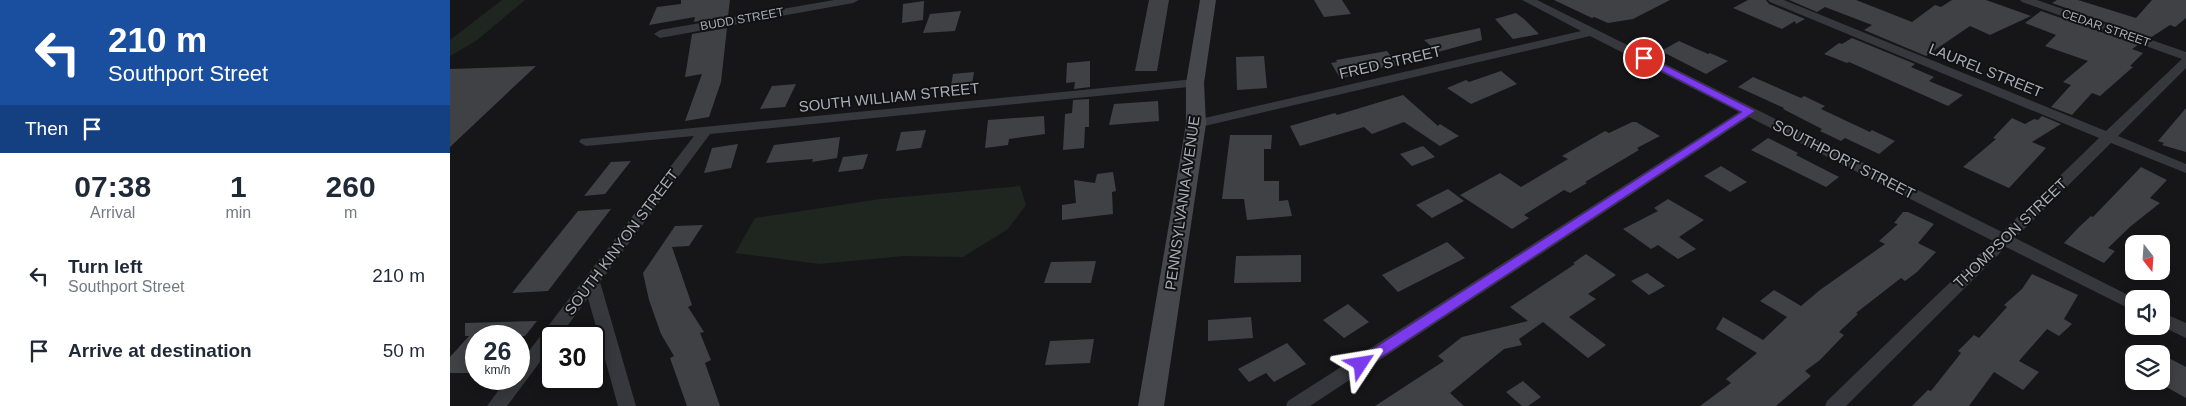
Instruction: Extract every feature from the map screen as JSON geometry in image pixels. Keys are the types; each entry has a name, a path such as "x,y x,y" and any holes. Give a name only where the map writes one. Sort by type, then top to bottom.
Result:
{"main road":[{"name":"PENNSYLVANIA AVENUE","path":"1151,406 1196,124 1195,83 1208,0"}],"street":[{"name":"BUDD STREET","path":"660,34 853,0"},
{"name":"SOUTHPORT STREET","path":"1528,0 2125,301"},
{"name":"LAUREL STREET","path":"1774,0 2186,170"},
{"name":"CEDAR STREET","path":"2026,0 2186,56"},
{"name":"FRED STREET","path":"1196,124 1592,32"},
{"name":"THOMPSON STREET","path":"1834,406 2186,61"},
{"name":"SOUTH WILLIAM STREET","path":"586,142 1195,83"},
{"path":"1295,406 1750,111"},
{"name":"SOUTH KINYON STREET","path":"530,362 705,131"},
{"path":"592,282 627,406"},
{"path":"2170,323 2186,331"},
{"name":"SOUTH KINYON STREET","path":"496,406 509,390"}],"shaded area":[{"path":"502,0 525,0 476,41 450,56 450,40"},
{"path":"1020,186 1026,205 1008,229 963,257 904,256 820,264 735,253 755,218 880,199"}],"building":[{"path":"681,0 730,0 728,16 694,22 695,17 649,25 657,7 681,4"},
{"path":"1149,0 1169,0 1157,71 1135,71"},
{"path":"1314,0 1342,0 1351,14 1324,17"},
{"path":"1554,0 1670,0 1633,19 1608,23 1594,17 1592,18"},
{"path":"1748,0 1766,0 1769,4 1805,19 1796,24 1795,21 1782,29 1733,8"},
{"path":"1789,0 1856,0 1912,22 1935,5 1941,7 1952,0 1986,0 2031,16 1990,35 1970,26 1926,56 1864,30 1872,25 1825,7 1817,12"},
{"path":"2057,0 2078,0 2136,18 2152,0 2186,0 2186,18 2175,27 2170,25 2150,38 2052,3"},
{"path":"924,1 923,20 902,23 903,4"},
{"path":"961,11 955,31 923,33 930,14"},
{"path":"2041,11 2138,45 2132,49 2143,53 2130,66 2133,67 2100,96 2092,93 2072,115 2051,107 2071,85 2063,82 2088,61 2045,46 2056,35 2025,23"},
{"path":"1516,13 1539,34 1513,39 1495,19"},
{"path":"727,28 721,82 709,117 685,121 702,74 685,77 692,34"},
{"path":"1480,28 1482,40 1438,52 1424,40"},
{"path":"1852,38 1915,64 1911,67 1934,77 1929,81 1963,95 1948,106 1849,62 1847,63 1824,54 1839,43 1842,44"},
{"path":"1679,41 1728,61 1706,74 1661,51"},
{"path":"1387,51 1397,65 1361,71 1362,74 1340,78 1331,63 1337,62 1336,60"},
{"path":"1264,56 1267,88 1237,90 1236,57"},
{"path":"1090,61 1090,87 1074,89 1075,82 1066,83 1067,63"},
{"path":"536,66 450,147 450,69"},
{"path":"1501,71 1517,84 1471,104 1447,88 1466,80 1469,82"},
{"path":"974,72 971,90 950,92 953,74"},
{"path":"1753,77 1801,98 1804,96 1825,106 1821,109 1870,132 1872,130 1895,141 1879,154 1845,138 1841,141 1820,131 1822,129 1784,108 1738,87"},
{"path":"796,84 785,107 760,109 772,86"},
{"path":"1403,95 1438,126 1440,124 1459,136 1440,146 1404,122 1372,134 1364,127 1300,146 1290,126 1335,113 1337,115"},
{"path":"1089,99 1089,127 1085,127 1084,148 1063,150 1065,114 1072,113 1073,100"},
{"path":"1158,101 1159,121 1109,125 1114,104"},
{"path":"2186,108 2186,152 2162,145 2164,143 2158,141"},
{"path":"1044,116 1045,134 1009,139 1008,145 985,148 988,120"},
{"path":"2042,116 2061,124 2032,142 2046,148 2009,188 1963,167 1996,139 1993,138 2012,118 2025,124 2034,119 2038,120"},
{"path":"1632,122 1636,122 1660,136 1637,148 1639,150 1570,193 1564,190 1524,215 1529,218 1512,229 1460,195 1500,173 1521,187 1568,159 1562,156 1605,131 1609,133"},
{"path":"926,130 921,148 896,151 901,132"},
{"path":"1230,135 1272,135 1271,149 1264,149 1264,181 1279,181 1279,201 1288,200 1292,216 1247,220 1244,199 1222,199"},
{"path":"840,137 837,158 812,162 813,159 766,163 774,145"},
{"path":"1768,138 1839,177 1826,187 1751,150"},
{"path":"738,144 731,168 704,173 712,148"},
{"path":"1423,146 1435,157 1412,166 1400,154"},
{"path":"868,154 863,169 838,172 843,157"},
{"path":"631,161 605,194 584,196 611,162"},
{"path":"1721,166 1747,182 1730,192 1704,176"},
{"path":"2141,167 2167,180 2150,198 2160,203 2131,226 2108,248 2115,251 2104,263 2064,243 2091,216 2093,217"},
{"path":"1113,172 1116,191 1112,192 1113,214 1062,220 1062,205 1076,203 1074,180 1095,183 1097,174"},
{"path":"1448,189 1464,201 1432,218 1416,205"},
{"path":"1668,199 1704,220 1679,237 1696,249 1678,259 1658,245 1651,249 1623,229 1658,211 1654,208"},
{"path":"611,209 548,291 512,293 578,211"},
{"path":"1903,212 1908,212 1934,224 1918,243 1936,252 1917,272 1905,281 1901,278 1856,313 1858,314 1839,332 1844,335 1820,360 1805,371 1811,376 1776,406 1700,406 1731,383 1726,379 1757,353 1716,329 1723,317 1763,340 1787,317 1760,301 1774,290 1801,306 1820,290 1885,244 1879,241 1898,224 1894,223"},
{"path":"703,225 689,246 672,247 692,305 688,307 704,332 700,333 711,360 705,363 720,406 687,406 670,358 674,356 661,334 649,300 643,273 675,226"},
{"path":"1447,242 1465,258 1398,292 1382,275"},
{"path":"1586,254 1616,275 1588,294 1596,299 1569,317 1606,345 1588,358 1543,322 1519,339 1522,345 1504,349 1450,393 1464,406 1375,406 1444,361 1438,356 1462,337 1528,321 1510,307 1575,264 1573,263"},
{"path":"1301,255 1301,282 1234,283 1236,256"},
{"path":"1096,261 1091,283 1044,283 1051,262"},
{"path":"1647,273 1665,286 1649,295 1631,281"},
{"path":"2032,274 2078,295 2064,319 2072,324 2059,336 2047,329 2019,361 2039,372 2023,390 1994,372 1969,406 1912,406 1928,390 1931,391 1961,353 1958,351 1974,335 1979,338 2007,307 2004,305 2022,289"},
{"path":"1348,304 1369,322 1344,338 1323,320"},
{"path":"1251,317 1253,338 1208,341 1208,320"},
{"path":"537,321 530,330 530,325 465,325 465,323"},
{"path":"1094,339 1090,363 1045,365 1050,341"},
{"path":"465,340 465,373 450,373 450,357"},
{"path":"1287,343 1306,364 1274,382 1266,373 1249,382 1238,369"},
{"path":"2170,359 2186,367 2186,398 2170,389"},
{"path":"1523,381 1541,397 1528,406 1522,406 1506,392"}],"route":[{"path":"1361,364 1750,111 1644,58"}]}
